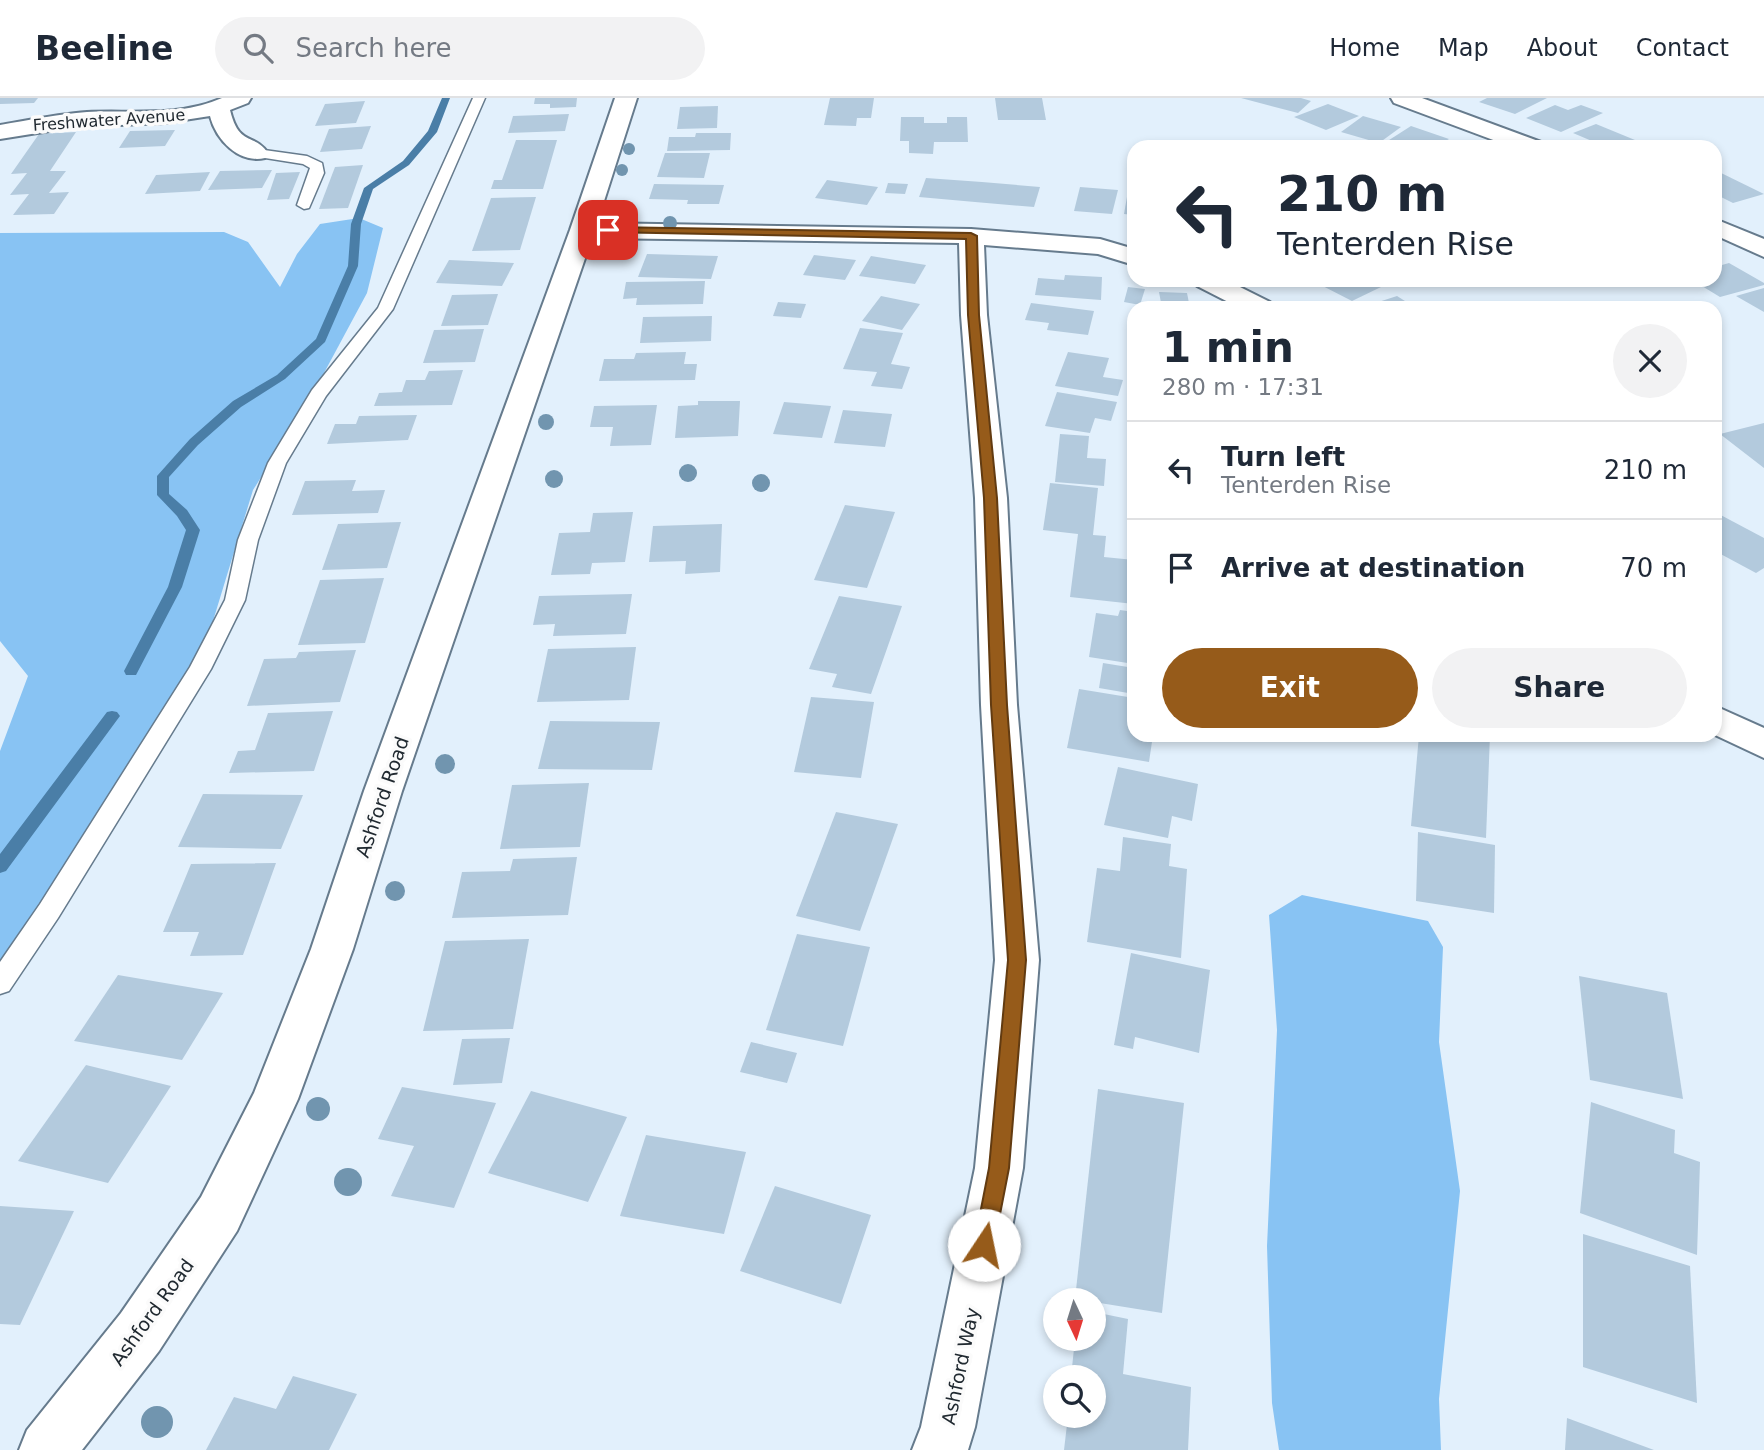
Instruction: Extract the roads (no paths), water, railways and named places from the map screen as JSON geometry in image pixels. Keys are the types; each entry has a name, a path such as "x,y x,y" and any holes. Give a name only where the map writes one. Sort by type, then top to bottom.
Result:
{"street":[{"name":"Freshwater Avenue","path":"0,132 59,121 192,114 219,109 240,98"},
{"name":"Ashford Road","path":"47,1450 140,1332 213,1224 275,1099 332,949 392,766 582,230 626,98"},
{"path":"1402,98 1514,140"},
{"path":"219,109 223,132 236,143 257,153"},
{"path":"1722,229 1764,249"},
{"path":"582,230 971,236 1100,247 1127,255"},
{"name":"Ashford Way","path":"940,1450 948,1427 999,1168 1017,960 999,705 991,498 974,315 971,236"},
{"path":"1220,287 1247,301"},
{"path":"1722,723 1764,744"}],"lane":[{"path":"0,983 63,889 200,669 235,600 247,540 277,463 318,394 385,309 480,98"},
{"path":"257,153 307,160 317,166 317,173 304,205"}],"waterway":[{"path":"131,671 175,587 193,530 182,513 163,495 163,476 194,442 237,404 281,377 321,340 353,266 356,224 369,188 406,163 432,132 446,98"},
{"path":"0,866 112,716"}]}
